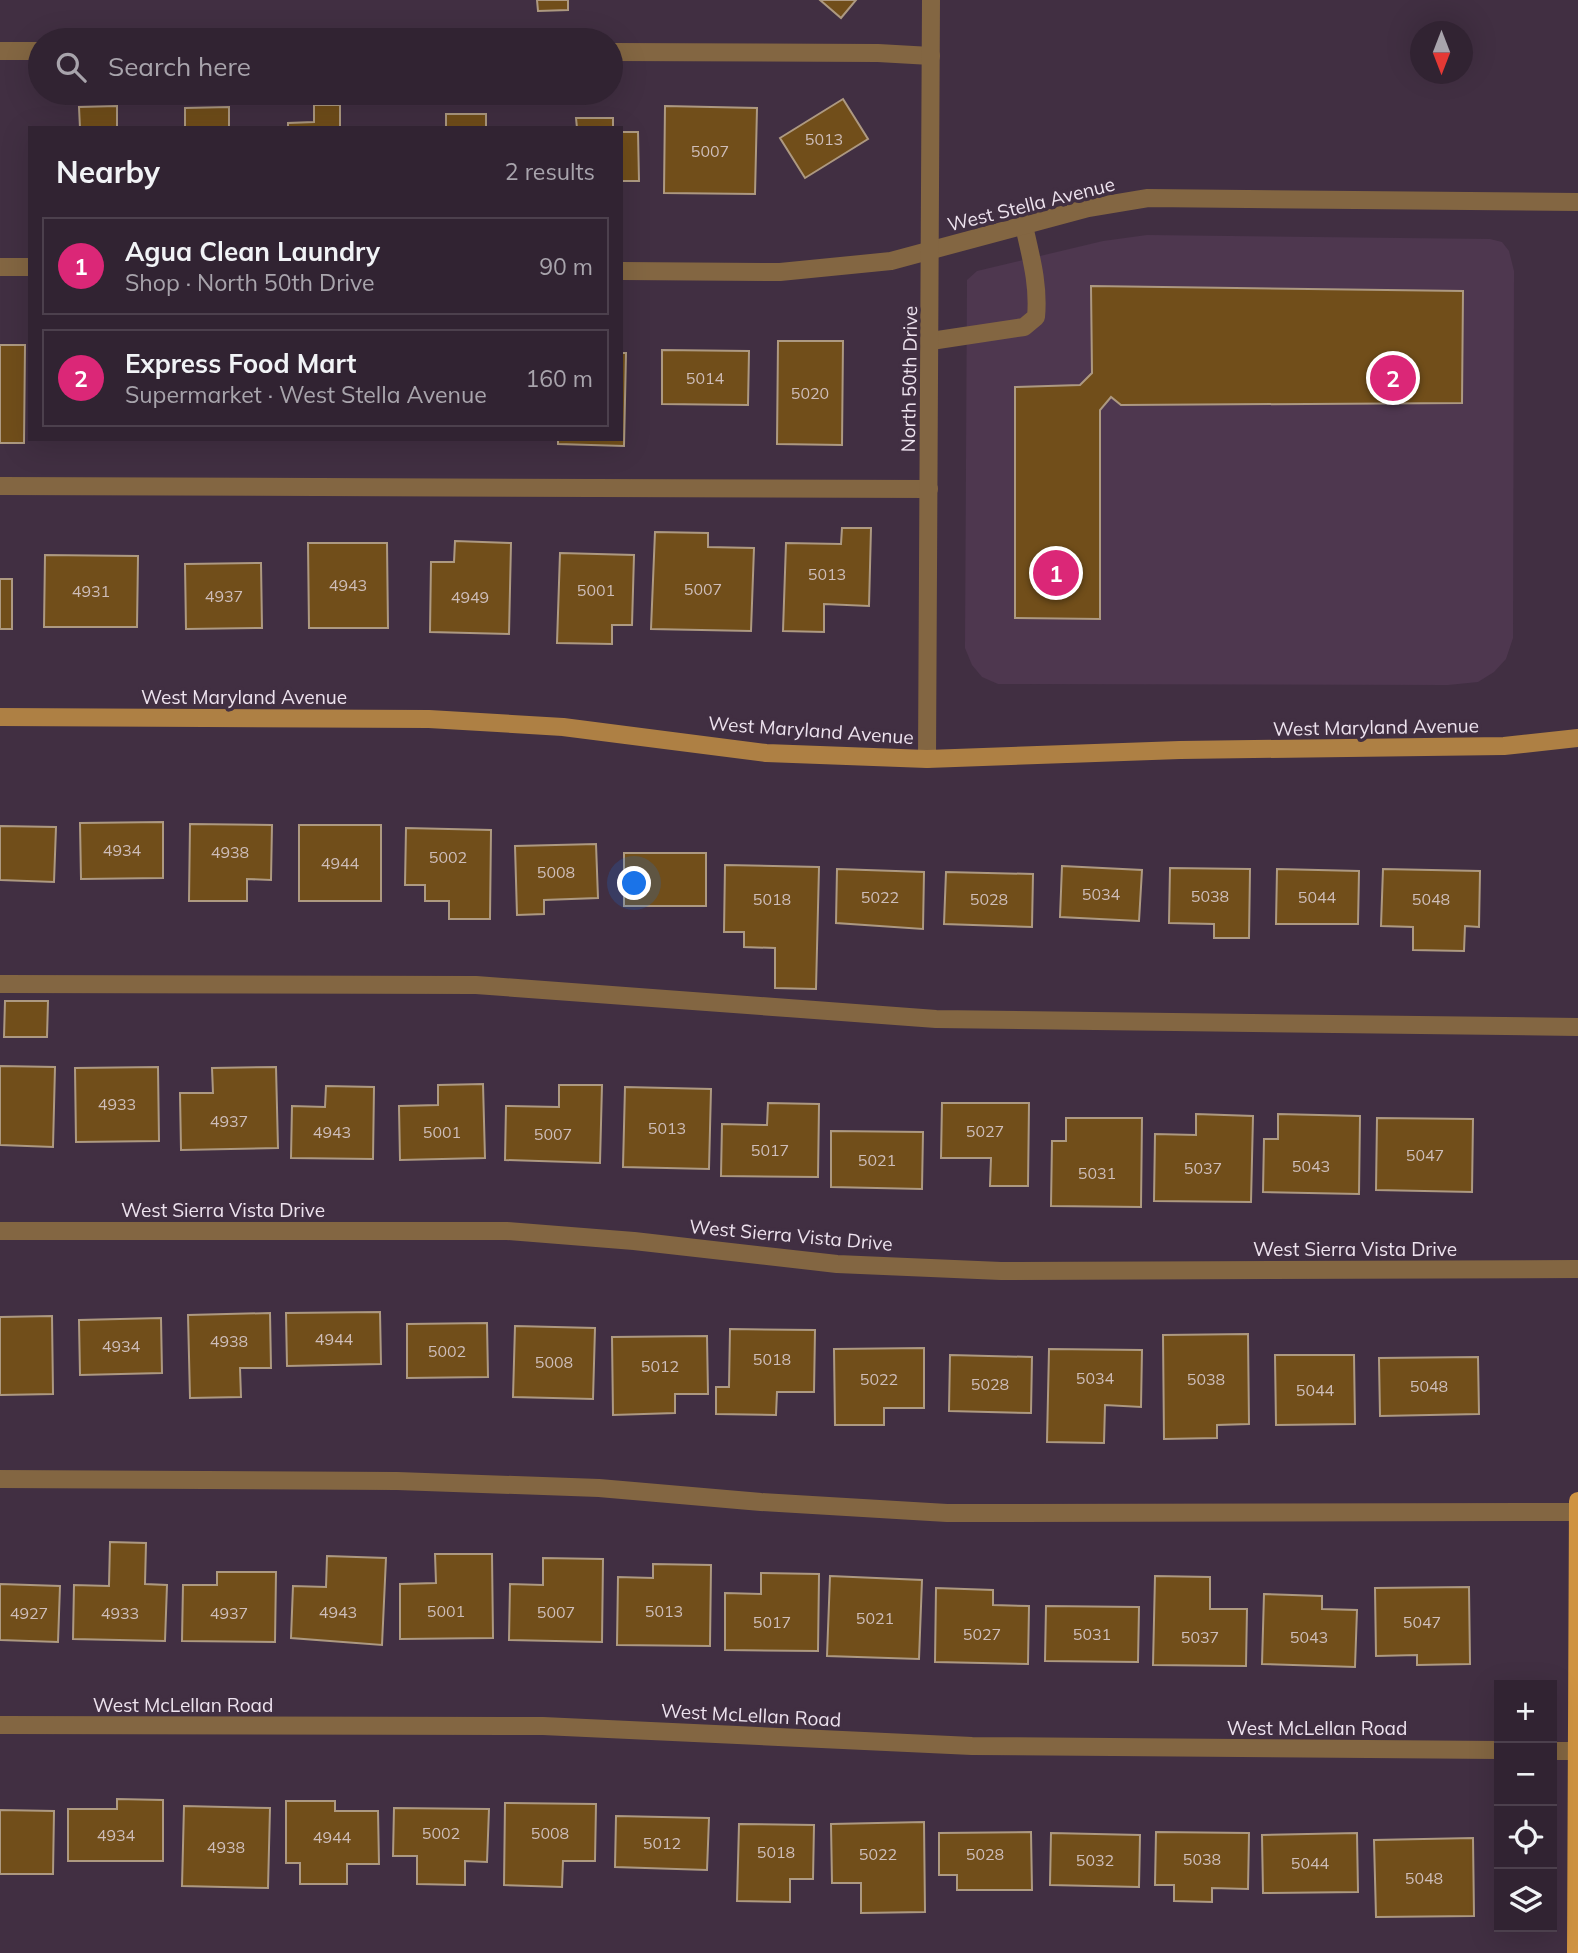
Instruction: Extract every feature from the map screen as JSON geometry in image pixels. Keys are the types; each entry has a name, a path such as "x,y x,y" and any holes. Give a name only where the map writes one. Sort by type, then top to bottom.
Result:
{"main road":[{"path":"1576,1953 1578,1501"}],"street":[{"name":"North 50th Drive","path":"927,759 931,0"},
{"path":"0,51 28,51"},
{"path":"623,52 878,53 931,56"},
{"name":"West Stella Avenue","path":"623,271 780,272 891,261 1088,208 1147,198 1578,202"},
{"path":"931,341 1024,327 1036,317 1038,299 1035,271 1024,226"},
{"path":"0,267 28,267"},
{"path":"0,486 929,489"},
{"name":"West Maryland Avenue","path":"0,717 429,719 562,727 766,752 927,759 1180,750 1504,746 1578,738"},
{"path":"0,984 476,985 936,1019 1578,1027"},
{"name":"West Sierra Vista Drive","path":"0,1231 507,1231 634,1241 837,1264 1001,1271 1578,1269"},
{"path":"0,1479 397,1481 599,1488 761,1502 947,1513 1578,1512"},
{"name":"West McLellan Road","path":"0,1725 543,1726 972,1746 1494,1750"},
{"path":"1557,1751 1576,1751"}],"shaded area":[{"path":"1147,235 1490,239 1502,242 1509,251 1514,271 1513,638 1506,659 1494,672 1478,682 1448,685 998,684 982,677 972,665 965,648 967,280 977,271 1103,241"}],"building":[{"path":"537,0 568,0 568,10 538,11"},
{"path":"820,0 856,0 841,18"},
{"path":"843,99 868,139 805,178 780,138"},
{"path":"314,105 340,105 340,126 288,126 288,123 314,122"},
{"path":"117,106 117,126 80,126 79,107"},
{"path":"665,106 757,108 755,194 664,193"},
{"path":"229,107 229,126 185,126 185,108"},
{"path":"446,114 486,114 486,126 446,126"},
{"path":"576,118 613,118 613,126 577,126"},
{"path":"623,132 638,132 639,181 623,181"},
{"path":"1091,286 1463,291 1462,403 1121,405 1111,397 1100,410 1100,619 1015,618 1015,387 1080,385 1092,373"},
{"path":"778,341 843,341 842,445 777,444"},
{"path":"0,345 25,345 24,443 0,443"},
{"path":"662,350 749,351 748,405 662,404"},
{"path":"623,353 626,353 624,446 558,444 558,441 623,441"},
{"path":"842,528 871,528 869,606 824,604 824,632 783,631 786,543 841,544"},
{"path":"655,532 708,533 708,547 754,548 751,631 651,629"},
{"path":"455,541 511,543 509,634 430,632 431,562 454,562"},
{"path":"308,543 387,543 388,628 309,628"},
{"path":"560,553 634,555 632,625 612,625 612,644 557,643"},
{"path":"45,555 138,556 137,627 44,627"},
{"path":"261,563 262,628 186,629 185,564"},
{"path":"0,579 12,579 12,629 0,629"},
{"path":"163,822 163,878 81,879 80,823"},
{"path":"190,824 272,825 271,880 247,879 247,901 189,901"},
{"path":"299,825 381,825 381,901 299,901"},
{"path":"0,826 56,827 54,882 0,880"},
{"path":"406,828 491,830 490,919 449,919 449,901 425,901 425,885 405,885"},
{"path":"596,844 598,898 544,900 544,914 517,915 515,846"},
{"path":"624,853 706,853 706,906 624,906"},
{"path":"725,865 819,867 816,989 775,988 775,948 744,947 744,932 724,932"},
{"path":"1062,866 1142,870 1139,921 1060,917"},
{"path":"1170,868 1250,869 1249,938 1214,938 1214,924 1169,923"},
{"path":"837,869 924,872 923,929 836,923"},
{"path":"1277,869 1359,871 1358,924 1276,924"},
{"path":"1383,869 1480,871 1479,927 1465,926 1464,951 1413,950 1413,927 1381,926"},
{"path":"946,872 1033,874 1032,927 944,924"},
{"path":"5,1001 48,1001 47,1037 4,1037"},
{"path":"0,1066 55,1067 53,1147 0,1145"},
{"path":"158,1067 159,1141 76,1142 75,1068"},
{"path":"276,1067 278,1148 181,1150 180,1093 213,1093 212,1068"},
{"path":"483,1084 485,1158 400,1160 399,1106 438,1105 438,1085"},
{"path":"559,1085 602,1085 600,1163 505,1160 506,1106 559,1107"},
{"path":"326,1086 374,1087 373,1159 291,1158 292,1106 325,1107"},
{"path":"625,1087 711,1089 709,1169 623,1167"},
{"path":"768,1103 819,1104 818,1177 721,1176 722,1124 767,1125"},
{"path":"942,1103 1029,1103 1028,1186 990,1186 991,1158 941,1158"},
{"path":"1196,1114 1253,1116 1251,1202 1154,1201 1155,1134 1196,1135"},
{"path":"1278,1114 1360,1116 1359,1194 1263,1192 1264,1139 1278,1139"},
{"path":"1066,1118 1142,1118 1141,1207 1051,1206 1052,1141 1066,1141"},
{"path":"1377,1118 1473,1119 1472,1192 1376,1190"},
{"path":"831,1131 923,1132 922,1189 831,1187"},
{"path":"380,1312 381,1364 287,1366 286,1313"},
{"path":"270,1313 271,1368 240,1368 241,1397 190,1398 188,1315"},
{"path":"52,1316 53,1394 0,1395 0,1317"},
{"path":"161,1318 162,1373 80,1375 79,1320"},
{"path":"487,1323 488,1377 407,1378 407,1324"},
{"path":"515,1326 595,1328 593,1399 513,1397"},
{"path":"730,1329 815,1330 814,1392 777,1392 776,1415 716,1414 716,1387 729,1387"},
{"path":"1248,1334 1249,1424 1217,1425 1217,1438 1164,1439 1163,1335"},
{"path":"707,1336 708,1394 675,1394 675,1413 613,1415 612,1337"},
{"path":"924,1348 924,1408 884,1408 884,1425 835,1425 834,1349"},
{"path":"1049,1349 1142,1350 1141,1407 1105,1405 1104,1443 1047,1442"},
{"path":"950,1355 1032,1357 1031,1413 949,1411"},
{"path":"1275,1355 1354,1355 1355,1424 1276,1425"},
{"path":"1478,1357 1479,1414 1380,1416 1379,1358"},
{"path":"110,1542 146,1543 145,1584 167,1585 165,1641 73,1639 74,1585 109,1586"},
{"path":"435,1554 492,1554 493,1638 400,1639 400,1584 436,1583"},
{"path":"327,1556 386,1558 382,1645 291,1638 293,1586 326,1587"},
{"path":"543,1558 603,1559 602,1642 509,1640 510,1584 543,1585"},
{"path":"653,1564 711,1565 710,1646 617,1645 618,1577 653,1578"},
{"path":"217,1572 276,1572 275,1642 182,1641 183,1585 217,1585"},
{"path":"761,1573 819,1574 818,1651 725,1650 725,1593 761,1594"},
{"path":"830,1576 922,1580 919,1659 827,1656"},
{"path":"1155,1576 1210,1577 1210,1609 1247,1609 1246,1666 1153,1665"},
{"path":"0,1584 60,1586 58,1642 0,1640"},
{"path":"1469,1587 1470,1664 1417,1665 1417,1655 1376,1656 1375,1588"},
{"path":"936,1588 993,1590 993,1605 1029,1606 1028,1664 935,1662"},
{"path":"1264,1594 1322,1596 1322,1609 1357,1610 1355,1667 1262,1664"},
{"path":"1046,1606 1139,1607 1138,1662 1045,1661"},
{"path":"117,1799 163,1800 163,1861 68,1861 68,1809 117,1809"},
{"path":"286,1801 335,1801 335,1811 378,1811 379,1864 347,1864 347,1884 300,1884 300,1863 286,1863"},
{"path":"505,1803 596,1804 595,1861 563,1861 562,1887 504,1885"},
{"path":"184,1806 270,1808 268,1888 182,1886"},
{"path":"394,1808 489,1809 487,1862 465,1861 465,1885 417,1884 417,1856 393,1856"},
{"path":"0,1810 54,1811 53,1874 0,1874"},
{"path":"616,1816 709,1818 707,1870 615,1867"},
{"path":"924,1822 925,1912 861,1913 861,1883 832,1883 831,1824"},
{"path":"739,1824 814,1825 813,1879 790,1879 790,1902 737,1901"},
{"path":"1031,1832 1032,1890 957,1890 957,1875 939,1875 939,1833"},
{"path":"1156,1832 1249,1833 1248,1889 1212,1888 1212,1902 1174,1901 1174,1885 1155,1885"},
{"path":"1051,1833 1140,1835 1139,1887 1050,1885"},
{"path":"1357,1833 1358,1892 1263,1893 1262,1835"},
{"path":"1473,1838 1474,1916 1376,1917 1374,1840"}],"place":[{"name":"Express Food Mart","path":"1393,378"},
{"name":"Agua Clean Laundry","path":"1056,573"}]}
